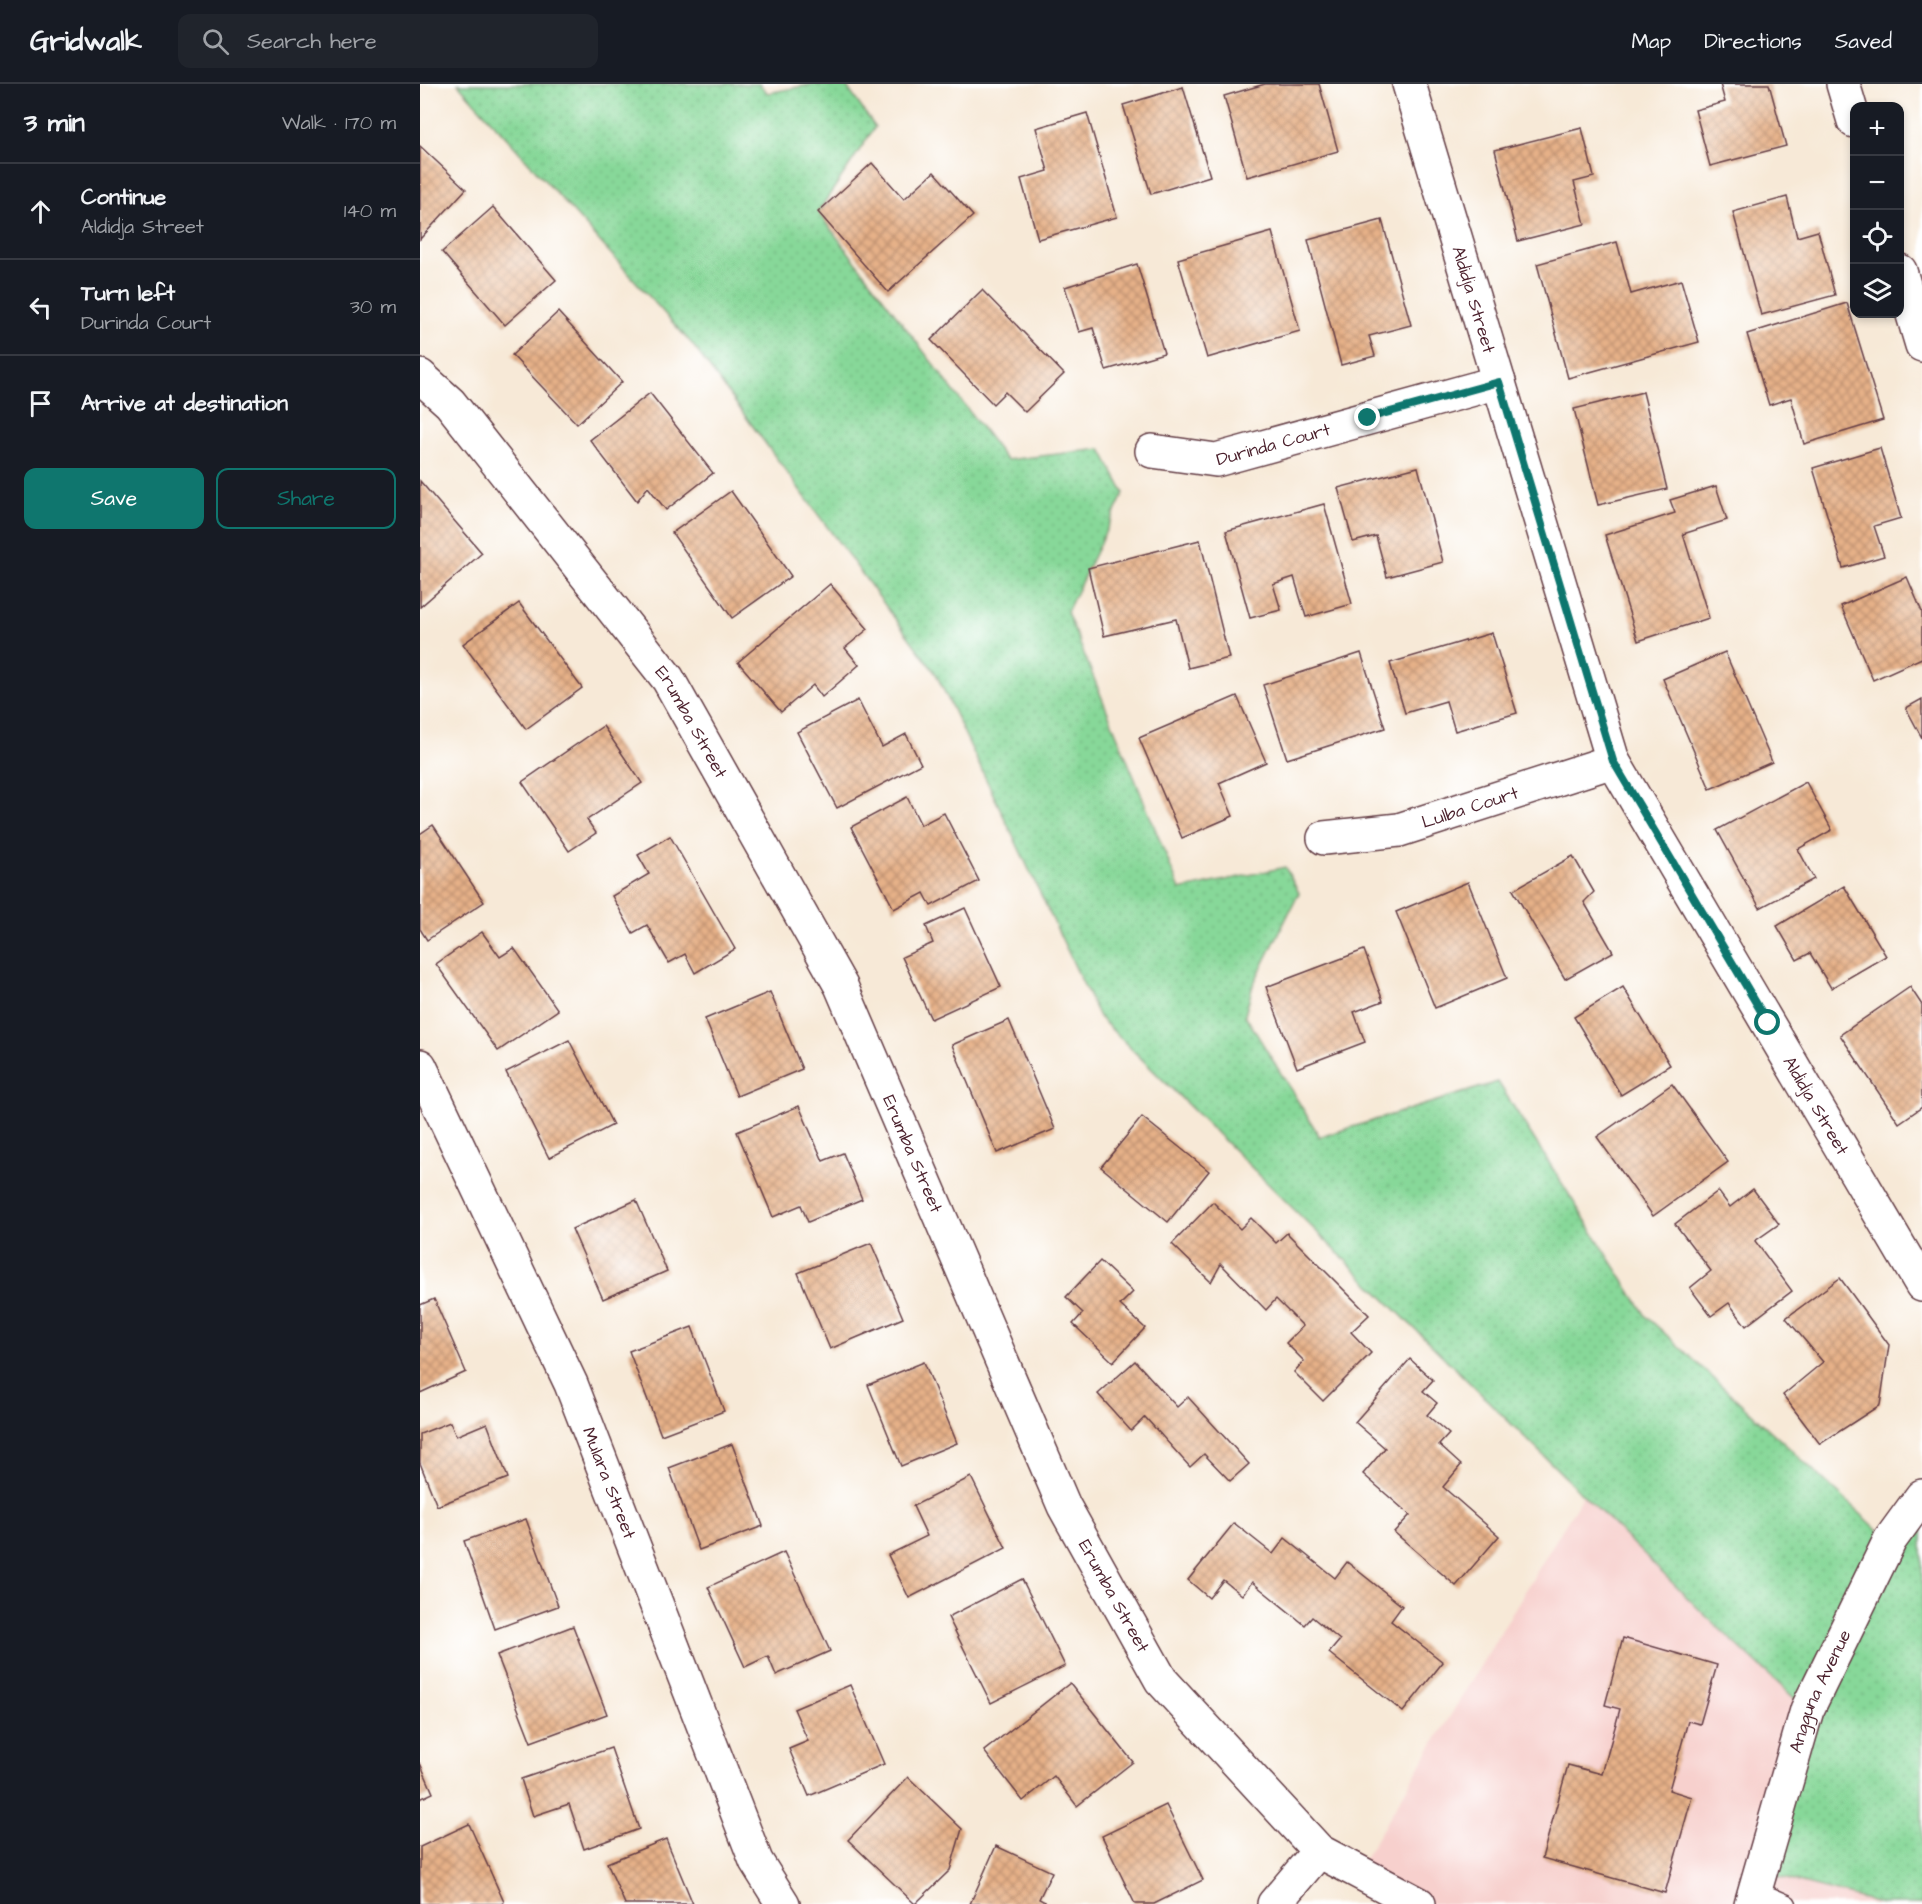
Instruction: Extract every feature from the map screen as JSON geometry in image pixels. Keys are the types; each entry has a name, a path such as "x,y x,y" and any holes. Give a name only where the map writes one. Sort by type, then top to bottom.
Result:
{"street":[{"name":"Aldidja Street","path":"1408,84 1613,761 1922,1285"},
{"path":"1843,84 1850,108"},
{"path":"1904,287 1922,345"},
{"name":"Erumba Street","path":"420,376 450,403 668,679 841,986 1064,1506 1161,1680 1319,1851 1419,1904"},
{"name":"Durinda Court","path":"1152,451 1216,460 1499,382"},
{"name":"Lulba Court","path":"1324,838 1399,830 1613,761"},
{"name":"Mulara Street","path":"420,1066 571,1384 756,1861 783,1904"},
{"name":"Angguna Avenue","path":"1753,1897 1807,1710 1890,1540 1922,1496"},
{"path":"1274,1904 1319,1851"}],"lane":[{"path":"1753,1897 1787,1904"}],"shaded area":[{"path":"1583,1495 1707,1617 1807,1710 1760,1872 1882,1904 1419,1904 1357,1871"}],"green space":[{"path":"458,84 759,84 768,93 814,84 845,84 875,127 818,212 1006,460 1101,449 1124,493 1067,612 1180,890 1285,867 1299,893 1253,985 1245,1015 1320,1137 1498,1082 1646,1316 1889,1540 1922,1496 1922,1904 1882,1904 1760,1872 1807,1710 1707,1617 1099,1017 936,674 692,344"}],"building":[{"path":"1265,84 1319,84 1338,151 1247,177 1224,96"},
{"path":"1720,84 1769,84 1786,146 1710,166 1695,110 1725,102"},
{"path":"1183,87 1210,176 1151,194 1123,105"},
{"path":"1087,113 1117,217 1038,239 1021,179 1048,171 1036,128"},
{"path":"1582,128 1594,177 1574,182 1585,224 1518,241 1495,150"},
{"path":"420,146 466,189 420,239"},
{"path":"872,163 904,199 934,172 973,216 888,292 818,212"},
{"path":"1787,197 1797,237 1818,231 1835,295 1761,315 1733,212"},
{"path":"493,207 556,280 505,325 442,252"},
{"path":"1382,220 1411,325 1369,336 1375,356 1341,365 1308,240"},
{"path":"1272,232 1300,331 1207,358 1178,259"},
{"path":"1617,242 1631,294 1681,280 1699,342 1568,378 1537,264"},
{"path":"1137,264 1164,353 1106,370 1093,328 1079,332 1065,287"},
{"path":"982,290 1064,374 1025,412 1005,392 993,404 931,340"},
{"path":"1847,303 1883,420 1804,444 1791,398 1769,405 1747,334"},
{"path":"558,312 622,382 577,424 512,355"},
{"path":"1643,392 1667,489 1598,505 1574,409"},
{"path":"650,393 713,473 666,510 648,487 637,501 590,440"},
{"path":"1880,448 1901,518 1874,526 1884,556 1843,568 1813,468"},
{"path":"1418,467 1443,562 1387,577 1376,536 1353,542 1338,488"},
{"path":"420,481 482,553 420,607"},
{"path":"1716,486 1727,520 1683,534 1709,618 1638,641 1605,535 1675,513 1670,500"},
{"path":"731,491 791,576 732,618 672,533"},
{"path":"1324,504 1352,604 1306,617 1294,577 1273,584 1281,610 1250,618 1226,531"},
{"path":"1200,540 1229,658 1188,668 1176,619 1104,636 1088,568"},
{"path":"1907,577 1922,612 1922,658 1873,680 1841,606"},
{"path":"830,584 868,629 845,648 859,665 822,697 813,685 781,712 738,662"},
{"path":"519,603 582,688 526,729 463,644"},
{"path":"1492,633 1517,713 1455,731 1446,701 1405,713 1390,663"},
{"path":"1725,652 1772,762 1710,789 1663,679"},
{"path":"1361,653 1385,728 1287,759 1263,685"},
{"path":"1237,696 1266,762 1219,783 1233,816 1182,838 1139,738"},
{"path":"1922,699 1922,738 1906,708"},
{"path":"858,700 882,747 906,734 921,764 837,808 797,732"},
{"path":"603,726 642,783 587,820 596,833 569,851 522,782"},
{"path":"1806,782 1832,830 1798,849 1814,879 1760,908 1717,830"},
{"path":"907,797 921,825 944,813 979,881 931,906 924,893 894,909 851,827"},
{"path":"433,825 484,902 427,940 420,929 420,834"},
{"path":"670,836 735,949 695,973 685,954 669,963 647,925 633,933 612,896 649,874 638,855"},
{"path":"1573,856 1594,892 1584,902 1613,952 1565,979 1513,890"},
{"path":"1468,882 1507,978 1435,1008 1396,912"},
{"path":"1844,886 1886,956 1831,988 1810,953 1797,960 1777,926"},
{"path":"965,908 1001,987 931,1019 902,957 933,943 926,926"},
{"path":"482,932 500,957 514,948 558,1010 498,1051 436,964"},
{"path":"1364,950 1383,1001 1354,1012 1365,1042 1297,1068 1266,987"},
{"path":"1623,987 1670,1065 1621,1095 1574,1017"},
{"path":"1910,987 1922,1005 1922,1107 1899,1123 1840,1035"},
{"path":"770,992 802,1069 737,1096 705,1019"},
{"path":"1009,1020 1055,1129 997,1153 952,1045"},
{"path":"569,1040 613,1125 549,1158 506,1072"},
{"path":"1672,1084 1728,1162 1653,1216 1597,1137"},
{"path":"799,1106 823,1161 843,1153 862,1199 808,1222 801,1205 773,1217 737,1132"},
{"path":"1142,1117 1209,1171 1168,1222 1101,1167"},
{"path":"1753,1189 1779,1224 1755,1241 1792,1291 1746,1326 1729,1303 1711,1316 1690,1288 1711,1271 1675,1224 1718,1191 1730,1207"},
{"path":"636,1200 667,1271 603,1299 572,1229"},
{"path":"1213,1202 1240,1229 1251,1218 1276,1243 1287,1233 1369,1315 1351,1332 1371,1353 1323,1401 1294,1372 1304,1361 1286,1343 1303,1326 1276,1299 1266,1310 1221,1264 1211,1282 1172,1244"},
{"path":"871,1243 903,1318 830,1349 798,1273"},
{"path":"1100,1261 1133,1292 1120,1305 1145,1328 1113,1362 1073,1324 1083,1313 1066,1297"},
{"path":"1840,1278 1889,1345 1880,1405 1820,1444 1783,1395 1823,1362 1786,1318"},
{"path":"434,1299 466,1372 420,1393 420,1305"},
{"path":"692,1327 724,1411 661,1435 629,1351"},
{"path":"1410,1359 1433,1380 1423,1391 1437,1403 1427,1415 1449,1434 1439,1445 1461,1465 1443,1487 1499,1536 1456,1586 1394,1532 1410,1515 1363,1474 1385,1448 1355,1422"},
{"path":"1135,1361 1177,1407 1188,1397 1249,1464 1230,1481 1204,1454 1190,1467 1145,1417 1131,1431 1098,1394"},
{"path":"924,1362 957,1443 901,1466 868,1385"},
{"path":"450,1422 456,1436 487,1423 508,1478 437,1506 420,1463 420,1434"},
{"path":"732,1444 763,1526 699,1550 669,1468"},
{"path":"971,1477 1006,1548 909,1598 888,1555 927,1536 913,1506"},
{"path":"526,1519 558,1606 495,1629 464,1541"},
{"path":"1234,1523 1273,1554 1285,1538 1335,1578 1347,1562 1402,1606 1391,1621 1443,1662 1403,1712 1329,1653 1340,1640 1312,1617 1305,1625 1252,1582 1242,1595 1223,1580 1209,1598 1188,1580"},
{"path":"784,1552 830,1651 776,1675 768,1656 745,1667 708,1587"},
{"path":"1022,1579 1065,1666 991,1703 948,1617"},
{"path":"573,1626 607,1714 531,1742 497,1655"},
{"path":"1623,1638 1717,1665 1700,1724 1688,1721 1669,1790 1692,1797 1665,1893 1542,1858 1568,1765 1602,1774 1620,1709 1605,1705"},
{"path":"1070,1683 1133,1762 1077,1806 1054,1776 1023,1801 984,1751"},
{"path":"850,1685 884,1764 809,1796 789,1749 808,1741 794,1709"},
{"path":"611,1748 639,1829 584,1849 569,1804 533,1816 521,1779"},
{"path":"420,1763 433,1793 420,1799"},
{"path":"908,1777 962,1829 950,1870 915,1904 848,1840"},
{"path":"1166,1805 1203,1880 1154,1904 1135,1904 1102,1836"},
{"path":"469,1824 504,1902 501,1904 420,1904 420,1847"},
{"path":"666,1839 693,1904 625,1904 607,1863"},
{"path":"996,1846 1052,1872 1039,1899 1049,1904 970,1904"}],"route":[{"path":"1368,418 1499,382 1613,761 1768,1023"}]}
